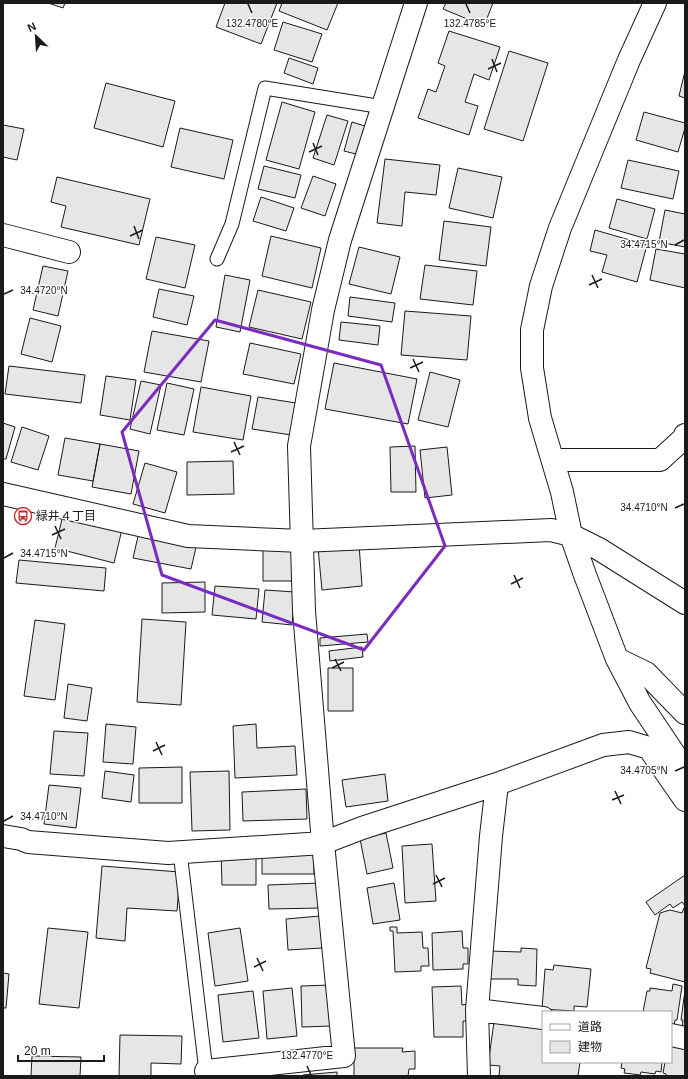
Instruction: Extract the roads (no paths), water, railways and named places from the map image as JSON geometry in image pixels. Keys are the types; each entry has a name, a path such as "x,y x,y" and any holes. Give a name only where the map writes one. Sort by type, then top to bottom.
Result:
{"street":[{"path":"206,1071 344,1056 323,844 304,611 299,446 323,310 340,240 416,3"},
{"path":"655,3 623,74 563,221 541,286 532,330 532,368 540,418 562,492 572,536 585,575 617,659 640,703 685,770"},
{"path":"3,235 68,252"},
{"path":"553,460 660,460 684,438 685,435"},
{"path":"3,494 188,536 302,541 551,530 572,536 599,549 685,603"},
{"path":"617,659 646,673 685,713"},
{"path":"3,836 21,839 28,842 168,853 323,844 362,828 498,784 603,745 629,742 649,748 685,800"},
{"path":"479,1076 477,1010 491,836 498,784"},
{"path":"477,1010 542,1018"},
{"path":"672,1035 685,1038"}],"lane":[{"path":"217,260 232,224 265,88 383,107"},
{"path":"180,852 206,1071"}],"place":[{"name":"緑井４丁目","path":"23,516"}]}
